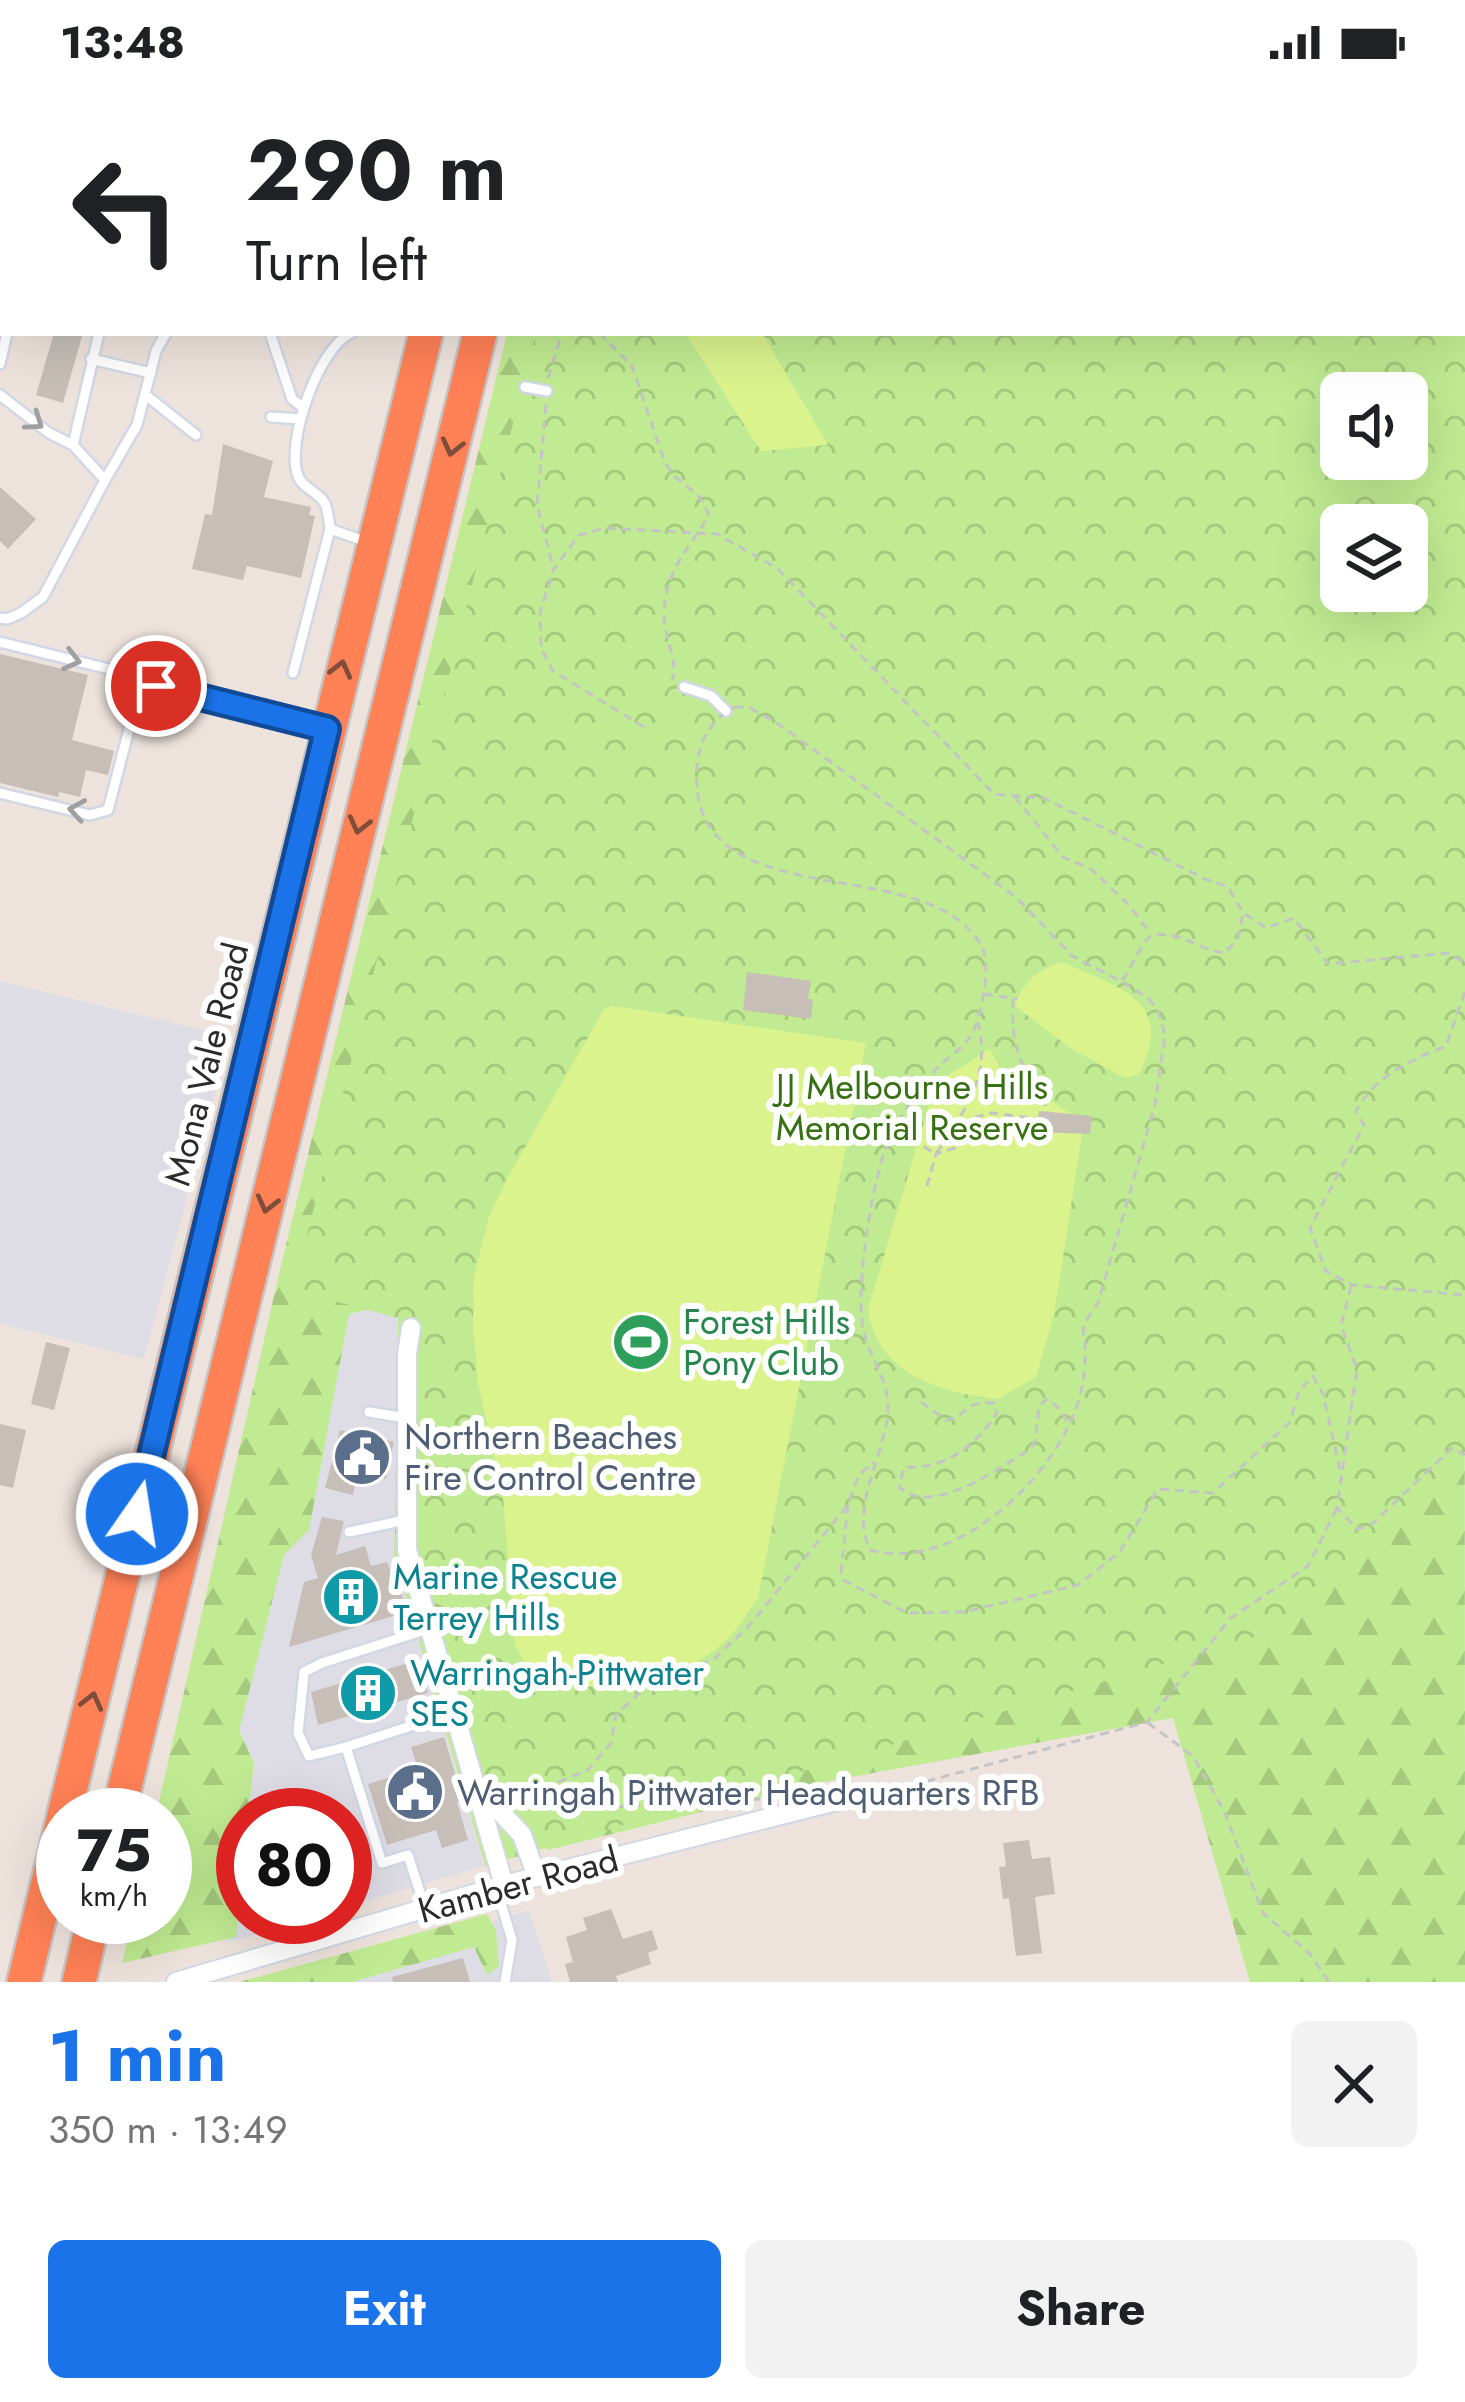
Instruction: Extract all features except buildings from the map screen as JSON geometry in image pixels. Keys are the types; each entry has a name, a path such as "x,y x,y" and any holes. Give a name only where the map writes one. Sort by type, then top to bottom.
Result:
{"highway":[{"name":"Mona Vale Road","path":"71,1788 421,336"},
{"path":"125,1788 479,336"},
{"name":"Mona Vale Road","path":"23,1982 36,1930"},
{"path":"79,1982 88,1944"}],"street":[{"path":"411,1328 407,1550 476,1785 500,1886"},
{"path":"476,1785 522,1834 537,1877"},
{"name":"Kamber Road","path":"176,1982 500,1886 864,1794"}],"lane":[{"path":"73,445 97,336"},
{"path":"0,617 7,619 44,597 137,424 165,336"},
{"path":"271,336 292,399 301,406"},
{"path":"293,673 330,529 326,503 298,480 295,462 301,406 332,346 347,336"},
{"path":"91,359 152,373"},
{"path":"525,387 547,391"},
{"path":"0,395 73,445 105,480"},
{"path":"147,396 196,435"},
{"path":"271,417 300,419"},
{"path":"330,529 372,543"},
{"path":"0,642 109,669 140,687 156,686 327,729"},
{"path":"0,793 90,815 108,810 140,687"},
{"path":"684,687 711,697 726,711"},
{"path":"368,1412 406,1418"},
{"path":"349,1532 405,1520"},
{"path":"428,1629 304,1672 298,1733 309,1756 455,1712"},
{"path":"346,1747 382,1863 408,1855 425,1908"},
{"path":"500,1886 512,1940 505,1982"}],"path":[{"path":"554,569 537,505 549,370 561,336"},
{"path":"602,336 632,365 664,460 674,476 699,496 709,515 675,561 663,615 675,671 669,688"},
{"path":"644,728 553,671 541,648 540,612 554,569 579,536 604,528 718,534 777,568 994,794 1044,798 1205,879 1228,886 1243,913 1266,928 1294,918 1328,964 1449,953 1465,963"},
{"path":"750,708 777,723 1016,898 1066,951 1149,999 1165,1035 1155,1105 1098,1303 1082,1330 1081,1390 1069,1425 1051,1456 1010,1501 968,1531 913,1555 893,1557 870,1550 860,1529 888,1412 886,1381 865,1338 859,1307 884,1152 913,1098 971,1036 983,993 986,956 975,936 952,916 835,880 749,862 720,842 698,787 697,769 703,743 726,711 750,708"},
{"path":"1014,796 1063,857 1090,869 1129,905 1151,934"},
{"path":"1121,981 1151,934 1185,937 1199,950 1226,953 1238,938 1243,913"},
{"path":"1064,963 1066,951"},
{"path":"1465,992 1446,1046 1412,1060 1368,1089 1356,1111 1364,1125 1310,1228 1325,1271 1352,1285 1465,1295"},
{"path":"983,993 1016,999 1012,1038 1048,1110 1047,1131"},
{"path":"927,1186 936,1154 974,1096 983,1066 976,1018"},
{"path":"896,1130 936,1154 958,1148 976,1117 992,1113 1048,1120"},
{"path":"864,1794 907,1788 1147,1722 1231,1618 1308,1566 1337,1508 1357,1370 1342,1326 1352,1285"},
{"path":"877,1460 859,1476 848,1505 842,1572 845,1580 907,1612 964,1612 1078,1585 1119,1553 1158,1489 1213,1493 1289,1422 1299,1391 1313,1376 1323,1394 1342,1474"},
{"path":"921,1402 946,1420 969,1404 982,1402 994,1402 998,1413 963,1450 928,1469 904,1467 899,1487 921,1498 954,1492 1029,1450 1035,1442 1039,1406 1047,1400 1061,1410 1069,1425"},
{"path":"1337,1508 1357,1529 1371,1525 1452,1448 1465,1455"},
{"path":"779,1798 585,1808 550,1786 588,1770 610,1743 616,1715 646,1687 714,1659 747,1628 848,1505"},
{"path":"1147,1722 1193,1756 1225,1813 1263,1913 1310,1954 1329,1982"}],"shaded area":[{"path":"0,981 230,1037 144,1359 0,1324"},
{"path":"293,1290 398,1317 394,1557 484,1866 372,1899 372,1788 216,1788 216,1927 192,1899 192,1788 172,1788"},
{"path":"529,1910 552,1982 293,1982"}],"green space":[{"path":"506,336 659,336 396,1303 349,1314 309,1530 284,1555 239,1731 254,1763 251,1788 216,1788 216,1942 122,1963 127,1944 192,1944 192,1788 162,1788 279,1274"},
{"name":"JJ Melbourne Hills Memorial Reserve","path":"535,336 1465,336 1465,1455 1270,1632 485,1866 394,1557 398,1318 293,1290"},
{"path":"687,336 764,336 828,445 761,451"},
{"name":"JJ Melbourne Hills Memorial Reserve","path":"1464,336 1465,1982 1250,1982 1173,1718 813,1784 548,1850 512,1816 793,557 1320,381 1320,480 1428,480 1428,372 1347,372"},
{"path":"1062,962 1121,989 1146,1012 1151,1028 1149,1049 1139,1074 1125,1078 1070,1048 1015,1006 1032,978"},
{"name":"Forest Hills Pony Club","path":"612,1006 866,1043 758,1598 723,1643 682,1669 634,1683 560,1685 536,1681 515,1645 503,1496 478,1383 474,1277 489,1217 507,1179 604,1009"},
{"path":"990,1049 1008,1083 1043,1096 1084,1122 1054,1315 1036,1377 998,1399 954,1392 915,1376 884,1350 868,1309 931,1099 947,1076"},
{"path":"487,1914 496,1930 499,1966 487,1975 474,1947 352,1982 239,1982"}],"place":[{"name":"Forest Hills Pony Club","path":"641,1342"},
{"name":"Northern Beaches Fire Control Centre","path":"362,1457"},
{"name":"Marine Rescue Terrey Hills","path":"351,1597"},
{"name":"Warringah-Pittwater SES","path":"368,1693"},
{"name":"Warringah Pittwater Headquarters RFB","path":"415,1792"}],"route":[{"path":"137,1514 327,729 156,686"}]}
